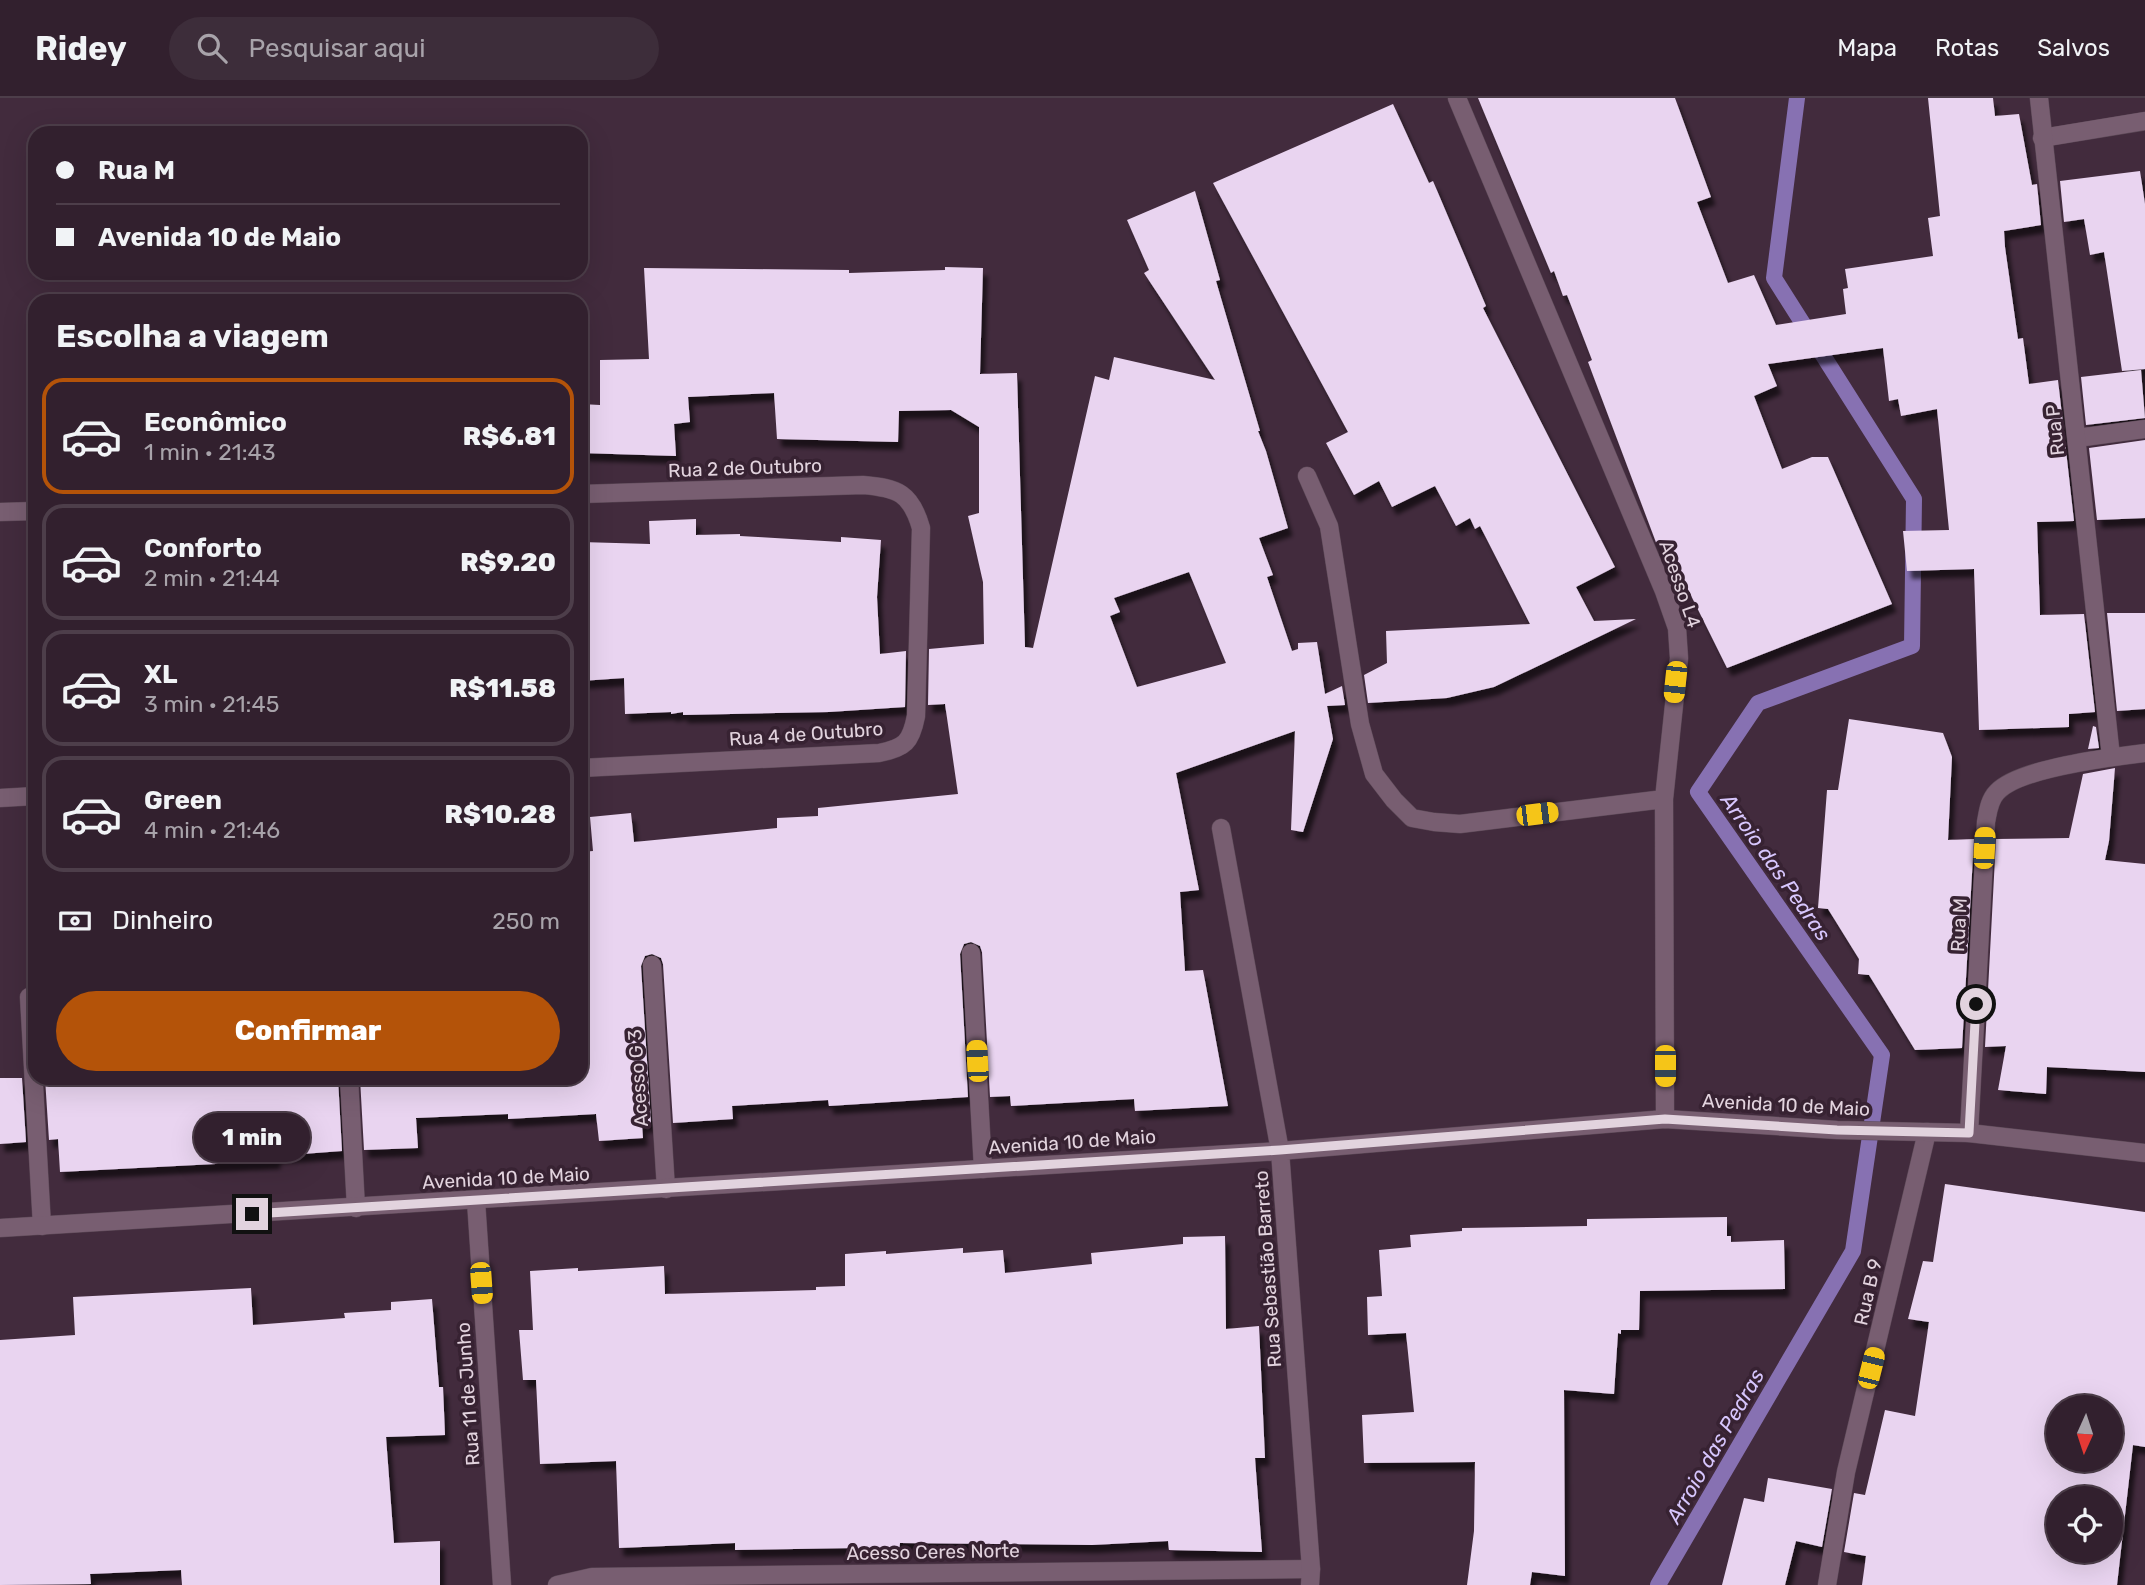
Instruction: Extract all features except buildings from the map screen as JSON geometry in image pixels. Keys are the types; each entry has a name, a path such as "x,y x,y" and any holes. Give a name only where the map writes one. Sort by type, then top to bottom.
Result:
{"street":[{"name":"Acesso L4","path":"1457,98 1664,591 1676,628 1679,658 1664,799 1665,1119"},
{"name":"Rua P","path":"2039,98 2111,757"},
{"path":"2042,138 2145,121"},
{"path":"2077,438 2145,429"},
{"path":"1307,476 1329,526 1360,724 1374,775 1412,818 1460,824 1664,799"},
{"name":"Rua 2 de Outubro","path":"588,494 863,485 889,488 907,498"},
{"name":"Rua 4 de Outubro","path":"588,768 897,750 913,733 916,716 921,528 916,509 907,498"},
{"path":"0,512 28,511"},
{"name":"Rua M","path":"1969,1133 1989,804 1997,792 2010,782 2029,775 2111,757 2145,753"},
{"path":"0,798 28,796"},
{"name":"Rua Sebastião Barreto","path":"1221,828 1280,1150 1310,1577"},
{"path":"971,953 983,1169"},
{"name":"Acesso G 3","path":"652,965 666,1189"},
{"path":"34,1085 43,1226"},
{"path":"349,1085 356,1208"},
{"name":"Avenida 10 de Maio","path":"0,1228 1280,1150 1665,1119 1837,1130 1969,1133 2145,1153"},
{"name":"Rua B 9","path":"1827,1585 1846,1472 1927,1132"},
{"name":"Rua 11 de Junho","path":"476,1200 502,1585"},
{"name":"Acesso Ceres Norte","path":"557,1585 593,1577 1310,1577"}],"waterway":[{"name":"Arroio das Pedras","path":"1658,1585 1853,1251 1882,1055 1698,792 1758,703 1912,646 1914,499 1774,278 1797,98"}],"route":[{"path":"252,1214 1280,1150 1665,1119 1837,1130 1969,1133 1976,1004"}]}
